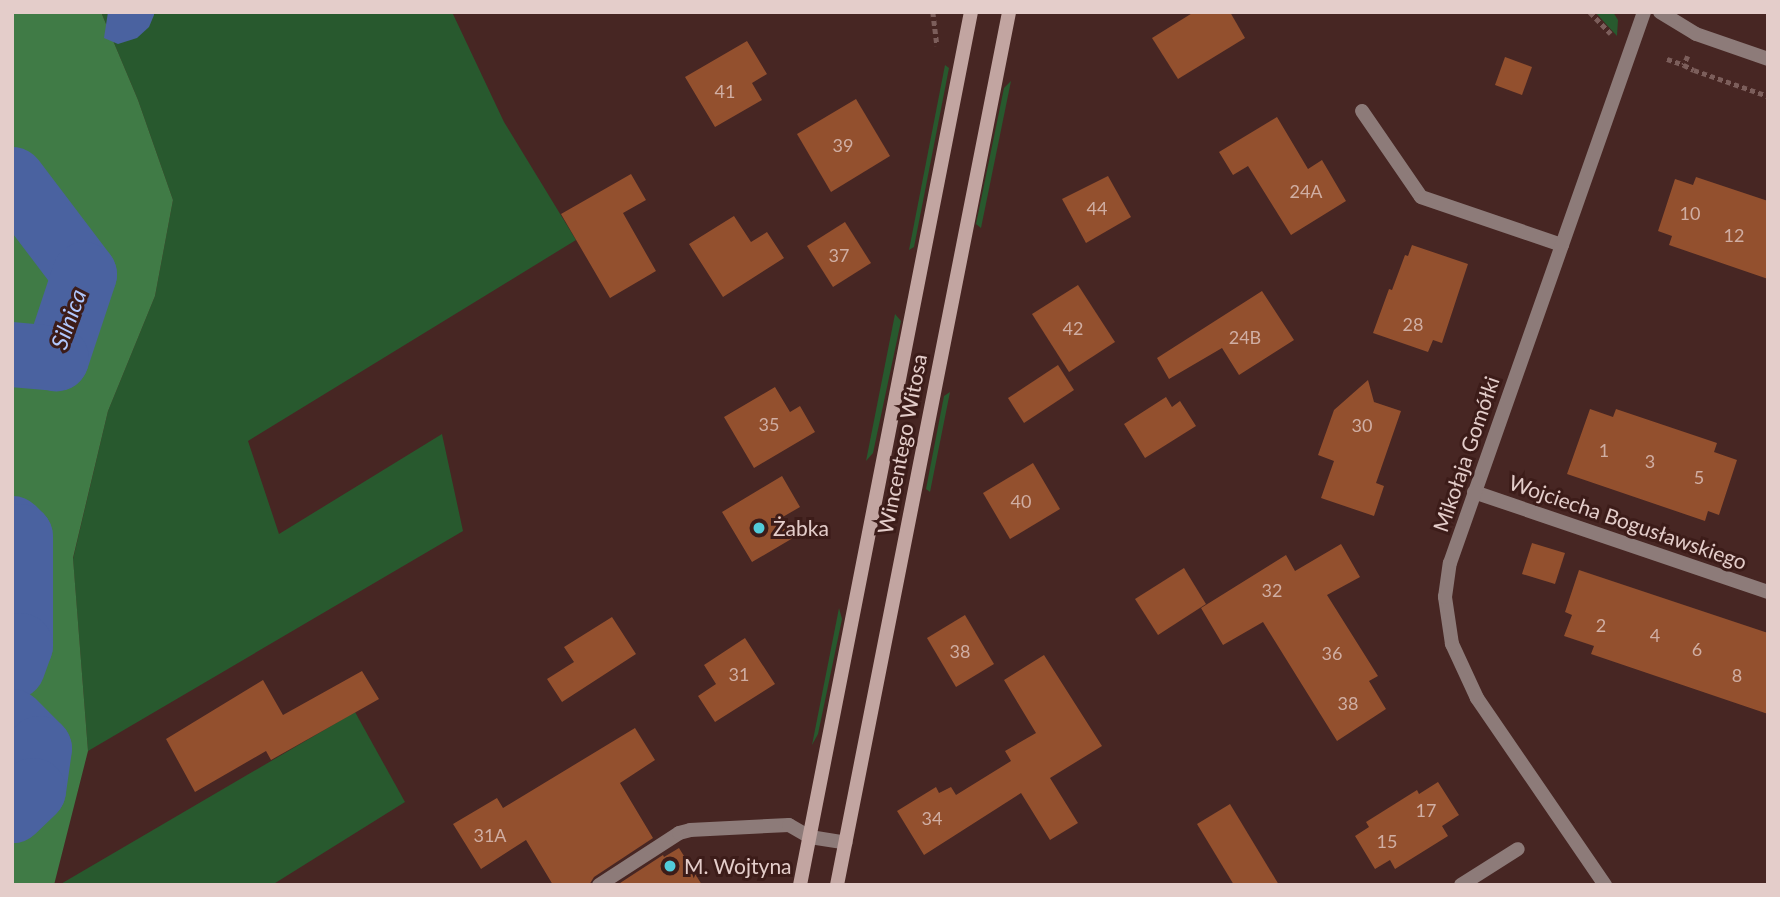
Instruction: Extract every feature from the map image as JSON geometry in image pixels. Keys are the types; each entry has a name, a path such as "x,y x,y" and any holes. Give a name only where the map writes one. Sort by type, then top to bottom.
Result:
{"main road":[{"name":"Wincentego Witosa","path":"800,885 971,12"},
{"name":"Wincentego Witosa","path":"837,885 1009,12"}],"street":[{"name":"Mikołaja Gomółki","path":"1605,885 1477,698 1452,644 1446,617 1446,582 1475,492 1644,12"},
{"path":"1660,12 1696,34 1768,59"},
{"path":"1362,111 1421,197 1562,245"},
{"name":"Wojciecha Bogusławskiego","path":"1475,492 1768,592"},
{"path":"600,885 680,833 690,830 789,825 810,836 846,843"},
{"path":"1461,885 1518,849"}],"path":[{"path":"1590,12 1617,40"},
{"path":"1684,65 1689,52"},
{"path":"1667,59 1768,96"}],"green space":[{"path":"12,12 101,12 138,100 173,200 155,296 108,411 73,558 88,751 54,885 12,885"},
{"path":"101,12 452,12 504,122 576,240 248,441 279,534 442,434 463,531 88,751 73,559 108,411 155,296 173,200 138,100"},
{"path":"1595,12 1613,12 1618,20 1617,36"},
{"path":"945,65 949,68 914,247 909,250"},
{"path":"1011,81 981,228 976,224 1004,88"},
{"path":"895,314 901,321 873,453 866,461"},
{"path":"950,392 930,492 926,489 944,396"},
{"path":"839,608 842,619 818,734 812,745"},
{"path":"355,712 405,802 272,885 59,885"}],"water":[{"path":"108,12 154,12 154,15 149,27 137,38 118,44 104,38"}],"building":[{"path":"1194,12 1230,12 1245,38 1178,79 1152,38"},
{"path":"747,41 767,74 752,83 762,100 715,127 685,77"},
{"path":"1505,57 1532,67 1522,95 1495,85"},
{"path":"856,99 890,156 831,192 797,134"},
{"path":"1277,117 1308,169 1322,160 1346,201 1291,235 1248,166 1233,175 1219,152"},
{"path":"631,174 646,200 623,213 656,271 610,298 561,214"},
{"path":"1108,176 1131,217 1086,243 1062,199"},
{"path":"1696,177 1768,201 1768,279 1669,245 1672,236 1658,231 1675,179 1693,185"},
{"path":"734,216 751,242 767,232 784,258 723,297 689,244"},
{"path":"845,222 871,263 833,287 807,246"},
{"path":"1412,245 1468,264 1442,343 1433,340 1428,352 1373,333 1389,289 1392,290 1405,255 1408,256"},
{"path":"1078,285 1115,342 1069,372 1032,314"},
{"path":"1262,291 1294,340 1239,375 1222,348 1169,379 1157,358"},
{"path":"1058,365 1074,390 1024,423 1008,398"},
{"path":"1368,380 1374,402 1401,411 1376,483 1384,486 1374,516 1321,498 1334,461 1318,455 1334,410"},
{"path":"775,387 790,412 800,406 815,432 754,468 724,417"},
{"path":"1166,397 1172,407 1180,401 1196,426 1145,458 1124,424"},
{"path":"1590,409 1613,417 1616,409 1717,443 1714,452 1737,460 1719,515 1708,511 1705,521 1567,474"},
{"path":"1033,463 1060,509 1010,539 983,493"},
{"name":"Żabka","path":"782,476 800,507 781,518 793,538 752,562 722,512"},
{"path":"1532,543 1565,553 1555,584 1522,574"},
{"path":"1341,544 1360,577 1327,595 1378,676 1369,681 1386,709 1337,741 1263,622 1223,645 1201,608 1286,555 1295,571"},
{"path":"1184,568 1206,604 1158,635 1135,599"},
{"path":"1579,570 1768,633 1768,714 1591,654 1594,646 1564,636 1572,615 1565,612"},
{"path":"965,615 994,664 956,687 927,638"},
{"path":"612,617 636,654 562,702 547,679 574,662 564,647"},
{"path":"745,638 775,684 715,722 698,696 716,684 704,665"},
{"path":"1044,655 1102,746 1050,778 1078,823 1050,840 1021,793 924,855 897,811 936,787 939,793 951,787 956,795 1011,761 1005,751 1036,733 1004,680"},
{"path":"362,671 379,699 271,760 266,751 195,792 166,739 263,680 283,715"},
{"path":"635,728 655,760 620,783 653,838 594,877 589,885 553,885 526,840 481,869 453,824 497,798 503,808"},
{"path":"1438,782 1459,815 1442,826 1448,836 1395,869 1390,860 1375,869 1355,836 1369,827 1366,822 1417,790 1419,794"},
{"path":"1230,804 1279,885 1234,885 1197,824"},
{"name":"M. Wojtyna","path":"679,848 702,885 617,885 663,855 664,857"}],"waterway":[{"name":"Silnica","path":"12,179 84,274 56,358 12,354"},
{"name":"Silnica","path":"12,528 20,536 20,645 12,667"},
{"name":"Silnica","path":"12,721 39,748 33,790 12,810"}],"place":[{"name":"Żabka","path":"759,528"},
{"name":"M. Wojtyna","path":"670,866"}]}
